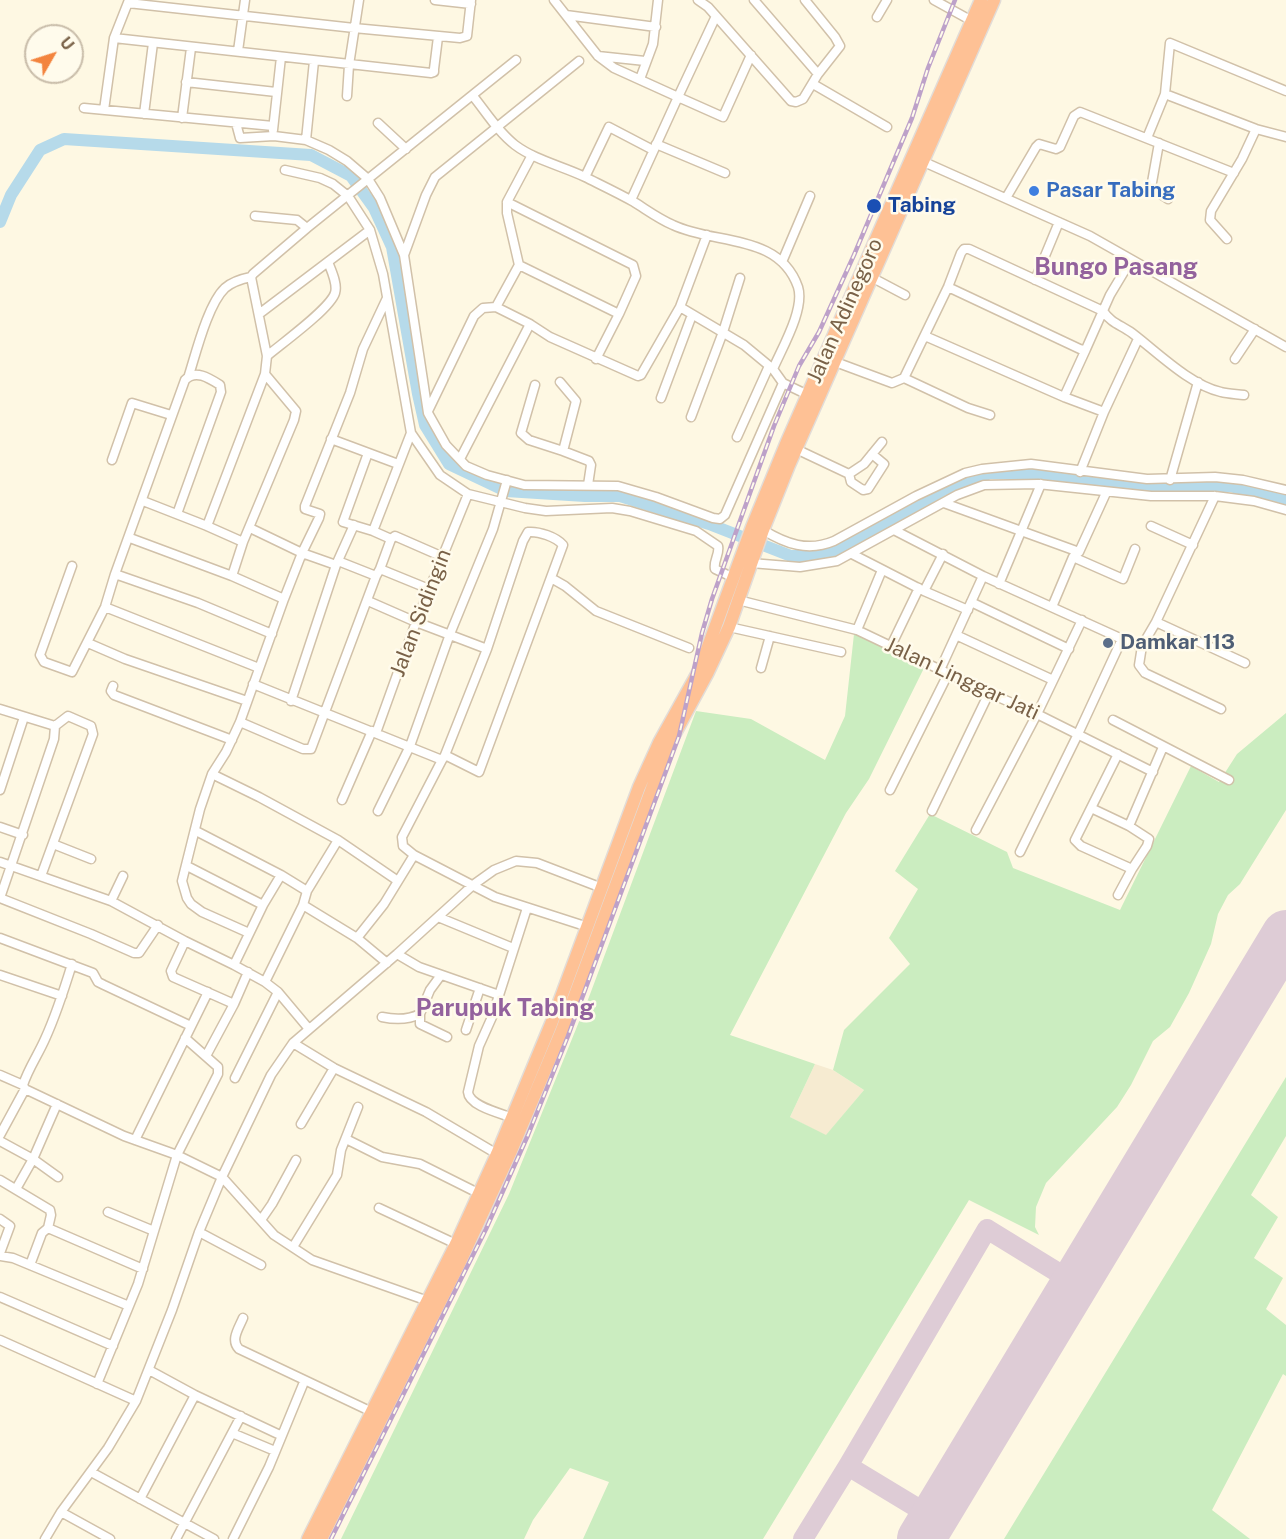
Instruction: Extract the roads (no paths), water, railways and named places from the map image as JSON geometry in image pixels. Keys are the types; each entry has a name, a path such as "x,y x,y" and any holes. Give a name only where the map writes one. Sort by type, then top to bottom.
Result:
{"highway":[{"name":"Jalan Adinegoro","path":"748,560 791,446 981,0"},
{"name":"Jalan Adinegoro","path":"791,446 808,395 829,360 871,277 994,0"},
{"path":"321,1539 331,1507 342,1484 511,1151 663,746 699,671 734,578 748,560"},
{"path":"342,1484 372,1412 428,1301 455,1259 456,1244 556,1027 588,927 639,787 707,675 729,627 748,560"},
{"path":"308,1539 331,1507"}],"street":[{"path":"238,51 245,0"},
{"path":"347,96 349,64 359,0"},
{"path":"104,110 114,38 129,1 438,37 464,38 467,36 471,2 435,0"},
{"path":"554,0 598,56 614,68 723,117 751,56"},
{"path":"640,79 653,44 658,0"},
{"path":"698,0 708,7 791,101 796,102 803,99 840,43 805,0"},
{"path":"754,0 818,74"},
{"path":"877,17 887,0"},
{"path":"934,0 972,21"},
{"path":"566,15 656,27"},
{"path":"631,200 716,16"},
{"path":"114,38 191,48 434,72 438,37"},
{"path":"144,114 153,43"},
{"path":"1147,138 1165,94 1170,43 1286,91"},
{"path":"182,118 191,48"},
{"path":"598,56 645,61"},
{"path":"274,136 276,92 281,57"},
{"path":"72,566 42,650 41,659 72,672 105,607 171,415 189,375 214,303 223,290 231,283 251,277 255,271 307,228 516,60"},
{"path":"306,140 314,61"},
{"path":"404,255 435,177 579,62"},
{"path":"186,82 276,92"},
{"path":"813,84 887,127"},
{"path":"1165,94 1256,129 1286,137"},
{"path":"473,96 513,144 532,155 585,177 631,200 671,225 707,236 736,240 767,252 782,262 797,284 799,292 796,317 736,438"},
{"path":"84,108 273,126"},
{"path":"1006,198 1036,147 1039,144 1056,149 1060,147 1077,112 1084,112 1234,173"},
{"path":"236,123 240,138 274,136 306,140 329,150 347,160 367,180 384,206 404,255 428,412 446,445 465,466 507,482 524,485 618,486 720,519 725,515 783,383"},
{"path":"378,123 406,149"},
{"path":"585,177 609,128 724,173"},
{"path":"1227,239 1210,220 1211,211 1234,173 1256,129"},
{"path":"1159,143 1150,188 1168,199"},
{"path":"496,307 519,265 509,225 507,202 532,155"},
{"path":"924,162 1090,236 1286,347"},
{"path":"285,170 320,178 349,195 370,230 383,274 411,433 440,475 468,494 546,511 612,508 630,510 696,531 718,546 715,569 734,578"},
{"path":"782,262 810,196"},
{"path":"507,202 633,264 636,276 596,359"},
{"path":"255,216 297,220 307,228"},
{"path":"1035,280 1059,222"},
{"path":"259,314 370,230"},
{"path":"428,412 474,316 483,308 496,307 596,359 638,376 641,375 680,307 707,236"},
{"path":"829,360 892,383 904,378 964,249 969,249 1103,311 1108,319 1198,382 1220,392 1244,395"},
{"path":"1064,397 1103,311 1131,260"},
{"path":"267,356 332,299 336,290 328,262"},
{"path":"519,265 619,314"},
{"path":"207,526 265,374 267,356 251,277"},
{"path":"871,277 905,295"},
{"path":"691,417 723,332 740,278"},
{"path":"948,287 1082,350 1086,349"},
{"path":"249,933 202,912 191,904 182,881 200,809 212,774 240,722 284,598 320,514 304,509 350,393 363,348 387,298"},
{"path":"680,307 749,349 771,368 783,383 808,395"},
{"path":"661,398 692,315"},
{"path":"460,459 530,324"},
{"path":"1235,358 1255,329"},
{"path":"925,336 1064,397 1104,412"},
{"path":"1080,472 1104,412 1138,339"},
{"path":"177,514 221,392 220,385 212,380 195,374 189,375"},
{"path":"232,576 243,542 296,411 265,374"},
{"path":"904,378 968,408 990,415"},
{"path":"560,382 576,401 563,451"},
{"path":"1170,480 1198,382"},
{"path":"535,385 521,434 529,440 589,461 591,465 588,485"},
{"path":"112,460 132,403 171,415"},
{"path":"373,531 411,433"},
{"path":"331,440 398,464"},
{"path":"849,474 864,464 882,442"},
{"path":"791,446 849,474"},
{"path":"368,453 343,522 391,539"},
{"path":"849,474 854,484 863,490 868,489 884,464 872,454"},
{"path":"759,529 798,546 822,545 834,541 916,496 965,473 1031,464 1080,472 1170,480 1215,477 1244,480 1286,490"},
{"path":"378,811 410,746 450,634 493,529 507,482"},
{"path":"999,584 1041,484"},
{"path":"748,560 808,567 827,564 852,554 976,486 1041,484 1151,496 1215,496 1254,501 1286,510"},
{"path":"1052,607 1106,492"},
{"name":"Jalan Sidingin","path":"342,800 374,732 468,494"},
{"path":"1215,496 1156,622 1142,646 1140,665 1145,673 1221,709"},
{"path":"142,501 243,542"},
{"path":"944,503 1022,531 1076,554 1124,579 1135,549"},
{"path":"291,701 337,563 354,525"},
{"path":"1151,526 1193,545"},
{"path":"250,528 302,553 378,572 429,589"},
{"path":"894,530 999,584 1142,646"},
{"path":"253,684 291,701 444,757 478,772 562,543 535,531 528,532 487,649 444,757 402,837 403,846 414,855 495,897 588,927"},
{"path":"240,722 309,750 314,746 391,539 398,537 443,557"},
{"path":"130,538 284,598"},
{"path":"852,554 921,589 970,606 1069,649"},
{"path":"891,646 921,589 943,554"},
{"path":"857,630 882,570"},
{"path":"115,574 198,603 272,634"},
{"path":"890,790 944,671 956,635 983,576"},
{"path":"551,578 565,586 596,611 689,648"},
{"name":"Jalan Linggar Jati","path":"738,600 857,630 1037,714 1153,772"},
{"path":"368,601 487,649"},
{"path":"105,607 259,668"},
{"path":"976,830 1083,620"},
{"path":"1156,622 1245,663"},
{"path":"729,627 841,652"},
{"path":"956,635 1053,680"},
{"path":"761,668 770,636"},
{"path":"1020,852 1122,639"},
{"path":"88,643 125,659 247,701"},
{"path":"113,686 111,691 114,695 232,740"},
{"path":"932,811 989,693"},
{"path":"0,709 55,726"},
{"path":"41,876 93,730 88,723 68,716 55,726 54,740 0,897 91,933 134,954 139,953 158,925"},
{"path":"0,790 24,717"},
{"path":"1113,720 1229,780"},
{"path":"1129,826 1162,747"},
{"path":"1118,754 1075,838 1081,846 1132,869"},
{"path":"212,774 338,840 398,881"},
{"path":"1091,808 1129,826 1149,841 1118,895"},
{"path":"0,828 23,835"},
{"path":"196,831 307,891"},
{"path":"265,982 303,904 307,891 338,840"},
{"path":"52,844 91,859"},
{"path":"357,938 384,904 414,855"},
{"path":"45,1539 61,1512 108,1448 136,1401 222,1177 271,1075 293,1043 387,963 473,885 495,870 516,861 537,863 602,888"},
{"path":"0,862 111,901 184,941 248,972 278,992 309,1029"},
{"path":"187,866 263,905"},
{"path":"234,965 263,905 281,875"},
{"path":"111,901 123,876"},
{"path":"303,904 357,938 387,963"},
{"path":"513,1118 475,1104 468,1095 479,1046 499,995 527,908"},
{"path":"438,917 513,948"},
{"path":"0,938 93,973 98,982 191,1026"},
{"path":"184,941 171,971 173,977 234,1004"},
{"path":"397,954 419,967 499,995"},
{"path":"0,1135 24,1087 27,1073 45,1040 72,964"},
{"path":"206,1056 248,972"},
{"path":"0,975 62,996"},
{"path":"441,975 430,990 420,1014 420,1024 447,1037"},
{"path":"466,1030 480,988"},
{"path":"135,1140 208,992"},
{"path":"235,1078 278,992"},
{"path":"382,1017 411,1019 420,1014"},
{"path":"97,1384 142,1269 177,1155 218,1074 218,1067 185,1038"},
{"path":"293,1043 334,1068 426,1112 497,1154"},
{"path":"301,1124 334,1068"},
{"path":"0,1075 135,1140 177,1155 222,1177 274,1235 312,1260 428,1301"},
{"path":"16,1189 33,1159 57,1104"},
{"path":"293,1247 337,1175 341,1150 358,1107"},
{"path":"346,1139 382,1156 420,1164 480,1194"},
{"path":"0,1141 33,1159 58,1177"},
{"path":"261,1220 296,1160"},
{"path":"0,1180 50,1210 48,1228 42,1233 30,1265"},
{"path":"379,1208 456,1244"},
{"path":"108,1212 154,1231"},
{"path":"0,1219 10,1226 0,1255 13,1258 129,1306"},
{"path":"48,1228 142,1269"},
{"path":"199,1232 261,1265"},
{"path":"0,1297 113,1346"},
{"path":"243,1318 235,1338 237,1348 304,1382 372,1412"},
{"path":"0,1340 136,1401"},
{"path":"149,1370 195,1395 280,1435"},
{"path":"233,1539 275,1452 280,1435 304,1382"},
{"path":"140,1499 195,1395"},
{"path":"176,1539 241,1416"},
{"path":"232,1433 275,1452"},
{"path":"91,1472 214,1539"},
{"path":"61,1512 110,1539"}],"waterway":[{"path":"0,222 11,195 40,150 64,139 311,155 351,176 374,208 392,247 425,425 449,464 506,491 620,496 709,524 791,556 820,556 834,552 943,490 990,473 1034,474 1140,487 1230,486 1286,501"}],"railway":[{"path":"331,1539 486,1229 528,1135 568,1036 679,736 712,599 774,426 799,366 819,332 854,255 912,118 928,68 955,0"}],"place":[{"name":"Pasar Tabing","path":"1034,191"},
{"name":"Tabing","path":"874,206"},
{"name":"Damkar 113","path":"1108,643"}],"district":[{"name":"Bungo Pasang","path":"1116,268"},
{"name":"Parupuk Tabing","path":"505,1009"}]}
